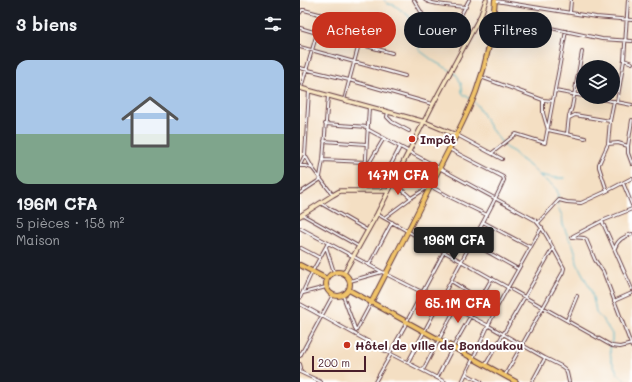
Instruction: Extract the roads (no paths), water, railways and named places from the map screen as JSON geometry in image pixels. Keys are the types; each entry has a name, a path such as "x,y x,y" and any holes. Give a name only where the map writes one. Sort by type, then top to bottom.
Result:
{"main road":[{"path":"494,1 494,12"},
{"path":"371,303 472,102 489,48"},
{"path":"300,265 327,279"},
{"path":"334,272 344,273 350,281 351,286 349,290 343,296 333,295 328,292 326,287 327,279 330,275 334,272"},
{"path":"349,290 516,382"}],"street":[{"path":"414,0 421,12"},
{"path":"425,0 433,3 466,7"},
{"path":"463,12 469,0"},
{"path":"471,34 481,15 486,0"},
{"path":"570,12 571,0"},
{"path":"620,78 624,60 628,0"},
{"path":"494,1 596,17 632,20"},
{"path":"300,13 302,10 312,12"},
{"path":"300,28 312,32"},
{"path":"552,28 605,39 632,41"},
{"path":"492,153 516,134 545,143 566,31"},
{"path":"300,47 405,76"},
{"path":"344,100 358,48"},
{"path":"374,48 392,53"},
{"path":"344,273 377,214 463,48"},
{"path":"312,50 301,88 425,122 456,135 502,159"},
{"path":"581,60 582,52"},
{"path":"624,60 632,62"},
{"path":"300,68 349,80 433,104"},
{"path":"481,77 543,100 552,101"},
{"path":"566,134 576,84"},
{"path":"309,90 305,155 300,166 306,166 313,169"},
{"path":"555,91 574,94"},
{"path":"300,193 320,178 323,160 328,96"},
{"path":"543,100 543,113 548,130"},
{"path":"620,102 632,105"},
{"path":"607,191 599,164 608,144 610,121 614,104"},
{"path":"364,191 369,107"},
{"path":"388,112 387,117 392,122 409,131"},
{"path":"569,118 575,115 610,121"},
{"path":"632,120 628,146 628,153 632,164"},
{"path":"325,124 367,128 496,198 535,220 542,226 564,268 564,271 505,376"},
{"path":"548,130 585,138"},
{"path":"365,170 384,138"},
{"path":"324,141 366,144"},
{"path":"608,144 618,143 628,146"},
{"path":"400,147 385,176 411,198"},
{"path":"408,362 496,198 504,180 503,177 449,149"},
{"path":"305,155 313,169 333,195"},
{"path":"323,160 365,162"},
{"path":"538,223 560,200 581,203 632,178"},
{"path":"623,183 632,205"},
{"path":"384,218 430,186 487,215"},
{"path":"359,246 301,215 340,192 388,191"},
{"path":"320,203 368,230"},
{"path":"377,214 612,346 620,347 632,345 601,268 595,260 587,240 584,238 572,237 602,221 632,209"},
{"path":"602,221 632,289"},
{"path":"369,265 392,222"},
{"path":"483,222 530,247"},
{"path":"462,382 497,308 542,226"},
{"path":"300,228 440,302 489,326 561,366 565,369 569,382"},
{"path":"614,249 615,245 620,239 632,234"},
{"path":"300,298 328,243"},
{"path":"472,243 518,269"},
{"path":"326,246 334,272"},
{"path":"301,248 320,258"},
{"path":"486,365 553,248"},
{"path":"376,382 444,252"},
{"path":"350,281 385,273"},
{"path":"437,378 492,278"},
{"path":"451,281 497,308"},
{"path":"303,293 326,287"},
{"path":"614,301 632,293"},
{"path":"300,356 333,295"},
{"path":"343,296 356,331"},
{"path":"567,320 577,296"},
{"path":"354,334 371,303"},
{"path":"300,304 390,354 445,382"},
{"path":"423,370 455,309"},
{"path":"532,382 545,358"},
{"path":"300,364 300,372 321,382"},
{"path":"466,374 481,382"}],"waterway":[{"path":"384,0 388,4 394,5 409,16 423,43 419,47 419,50 435,62 450,70"},
{"path":"453,71 458,77 462,86 463,94 472,100"},
{"path":"474,102 491,129 506,148 514,152 557,190 557,200 559,210 562,215 563,225 573,245 577,263 591,290 596,313 603,320 612,334 610,349 611,359 618,374 628,382"},
{"path":"540,175 565,178"}],"place":[{"name":"Impôt","path":"412,139"},
{"name":"Hôtel de ville de Bondoukou","path":"347,345"}]}
